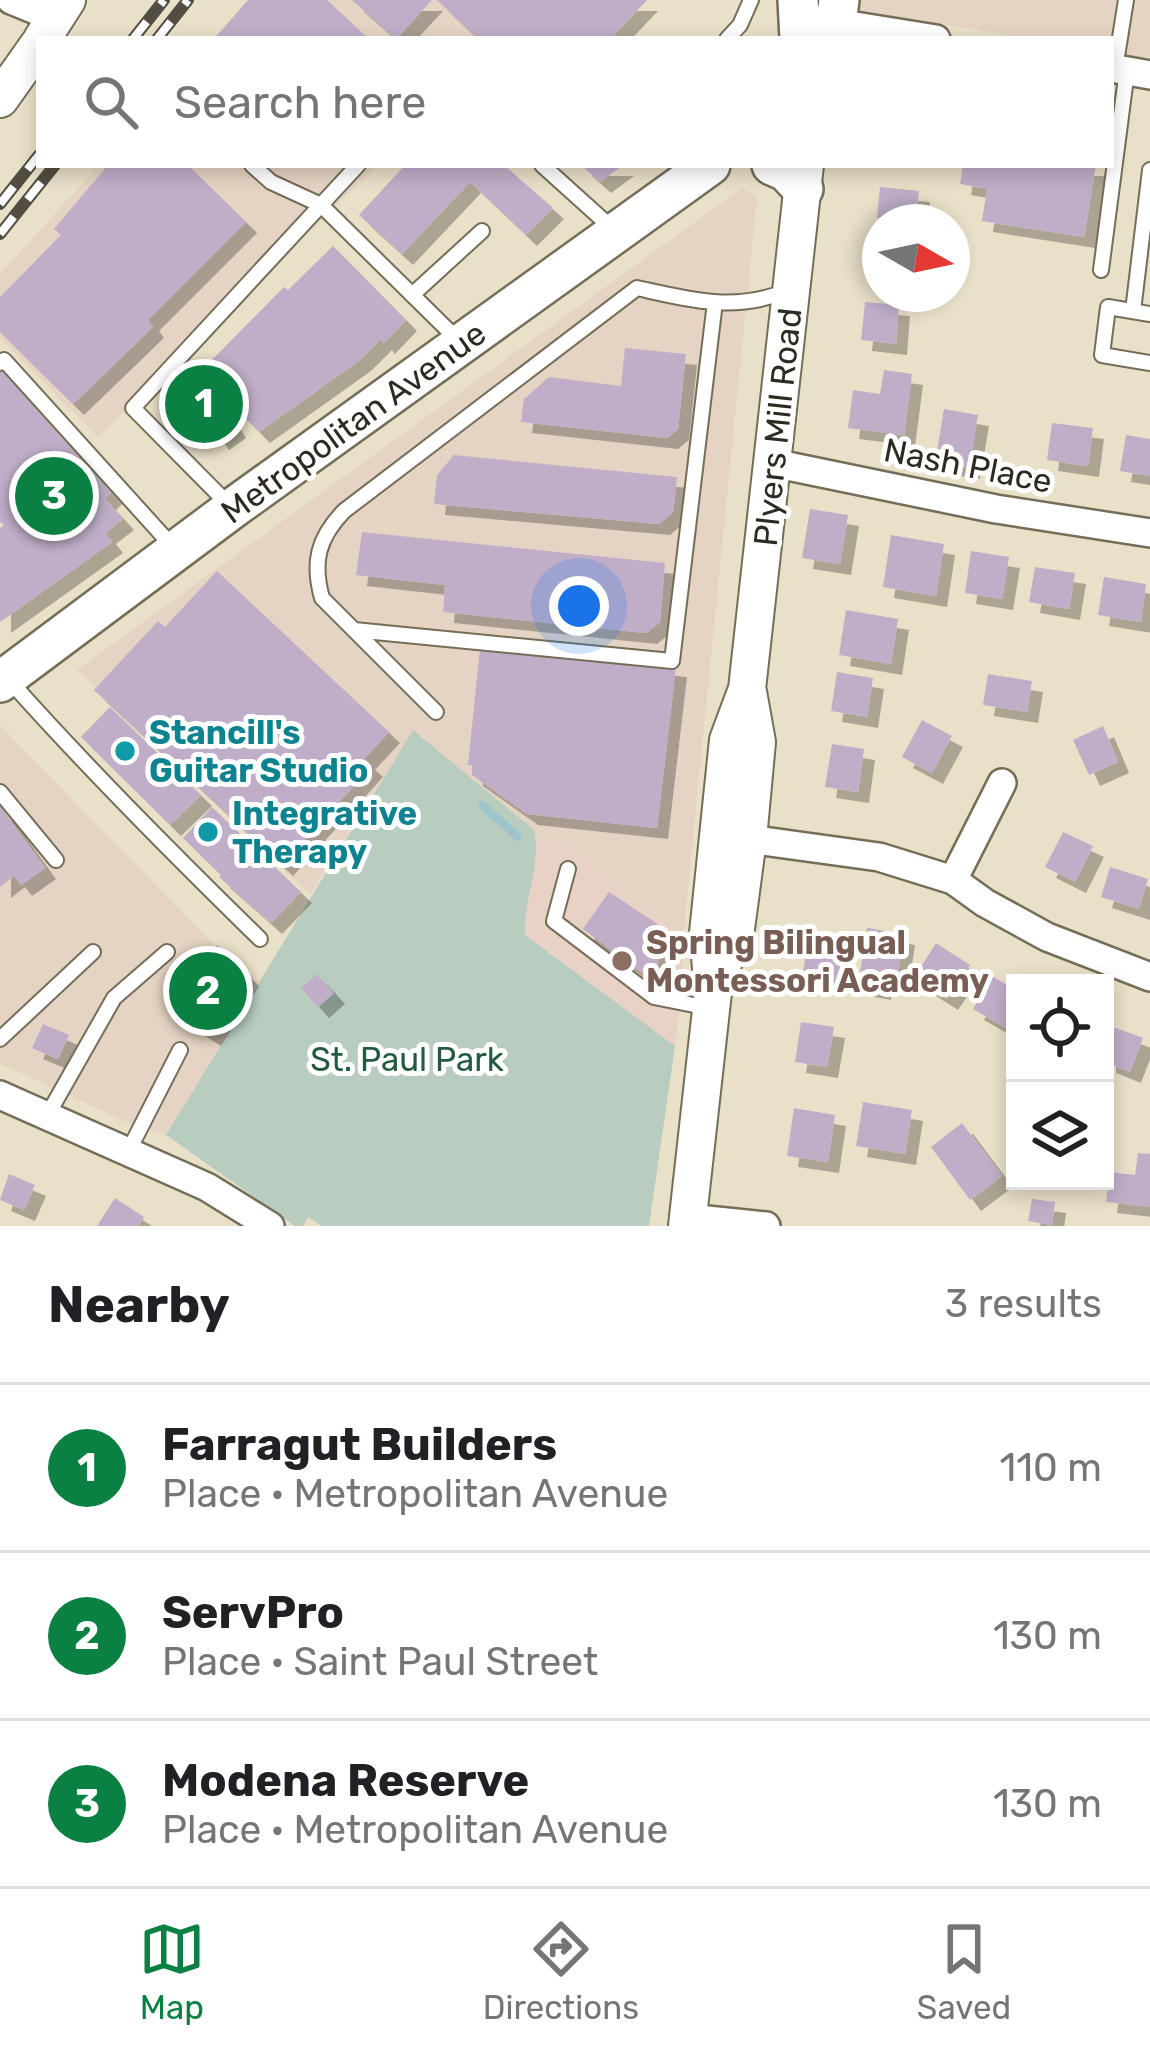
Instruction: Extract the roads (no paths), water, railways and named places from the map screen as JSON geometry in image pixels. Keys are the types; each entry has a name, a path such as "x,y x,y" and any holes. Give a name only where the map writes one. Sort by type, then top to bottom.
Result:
{"main road":[{"name":"Metropolitan Avenue","path":"3,680 706,168"}],"street":[{"path":"11,0 51,25"},
{"path":"816,19 918,36"},
{"path":"0,99 36,47"},
{"name":"Plyers Mill Road","path":"687,1222 712,998 735,936 733,837 757,742 747,688 792,290 793,173"},
{"name":"Nash Place","path":"773,463 996,509 1150,533"},
{"path":"953,880 1002,783"},
{"path":"733,837 880,857 953,880 1047,937 1150,977"},
{"path":"0,1095 207,1187 270,1226"},
{"path":"687,1222 766,1226"}],"lane":[{"path":"730,36 751,0"},
{"path":"1114,166 1126,70 1126,0"},
{"path":"255,168 271,182 321,205 461,344"},
{"path":"233,508 133,408 355,168"},
{"path":"545,168 616,231"},
{"path":"1101,270 1114,168"},
{"path":"1132,310 1150,170"},
{"path":"412,295 482,230"},
{"path":"436,712 322,598 317,550 327,528 637,288 754,304 792,290"},
{"path":"354,630 672,661 715,302"},
{"path":"1150,314 1108,307 1102,355 1150,363"},
{"path":"0,363 4,360 176,551"},
{"path":"3,680 260,939"},
{"path":"0,792 56,860"},
{"path":"568,869 554,921 654,997 712,998"},
{"path":"0,1039 93,952"},
{"path":"46,1116 114,998 167,952"},
{"path":"128,1152 180,1050"}],"waterway":[{"path":"482,805 518,837"}],"railway":[{"path":"135,36 164,0"},
{"path":"159,36 188,0"},
{"path":"0,204 36,159"},
{"path":"0,234 53,168"}],"place":[{"name":"Farragut Builders","path":"204,404"},
{"name":"Modena Reserve","path":"54,496"},
{"name":"Stancill's Guitar Studio","path":"125,751"},
{"name":"Integrative Therapy","path":"208,832"},
{"name":"Spring Bilingual Montessori Academy","path":"622,961"},
{"name":"ServPro","path":"208,991"}],"park label":[{"name":"St. Paul Park","path":"407,1059"}]}
